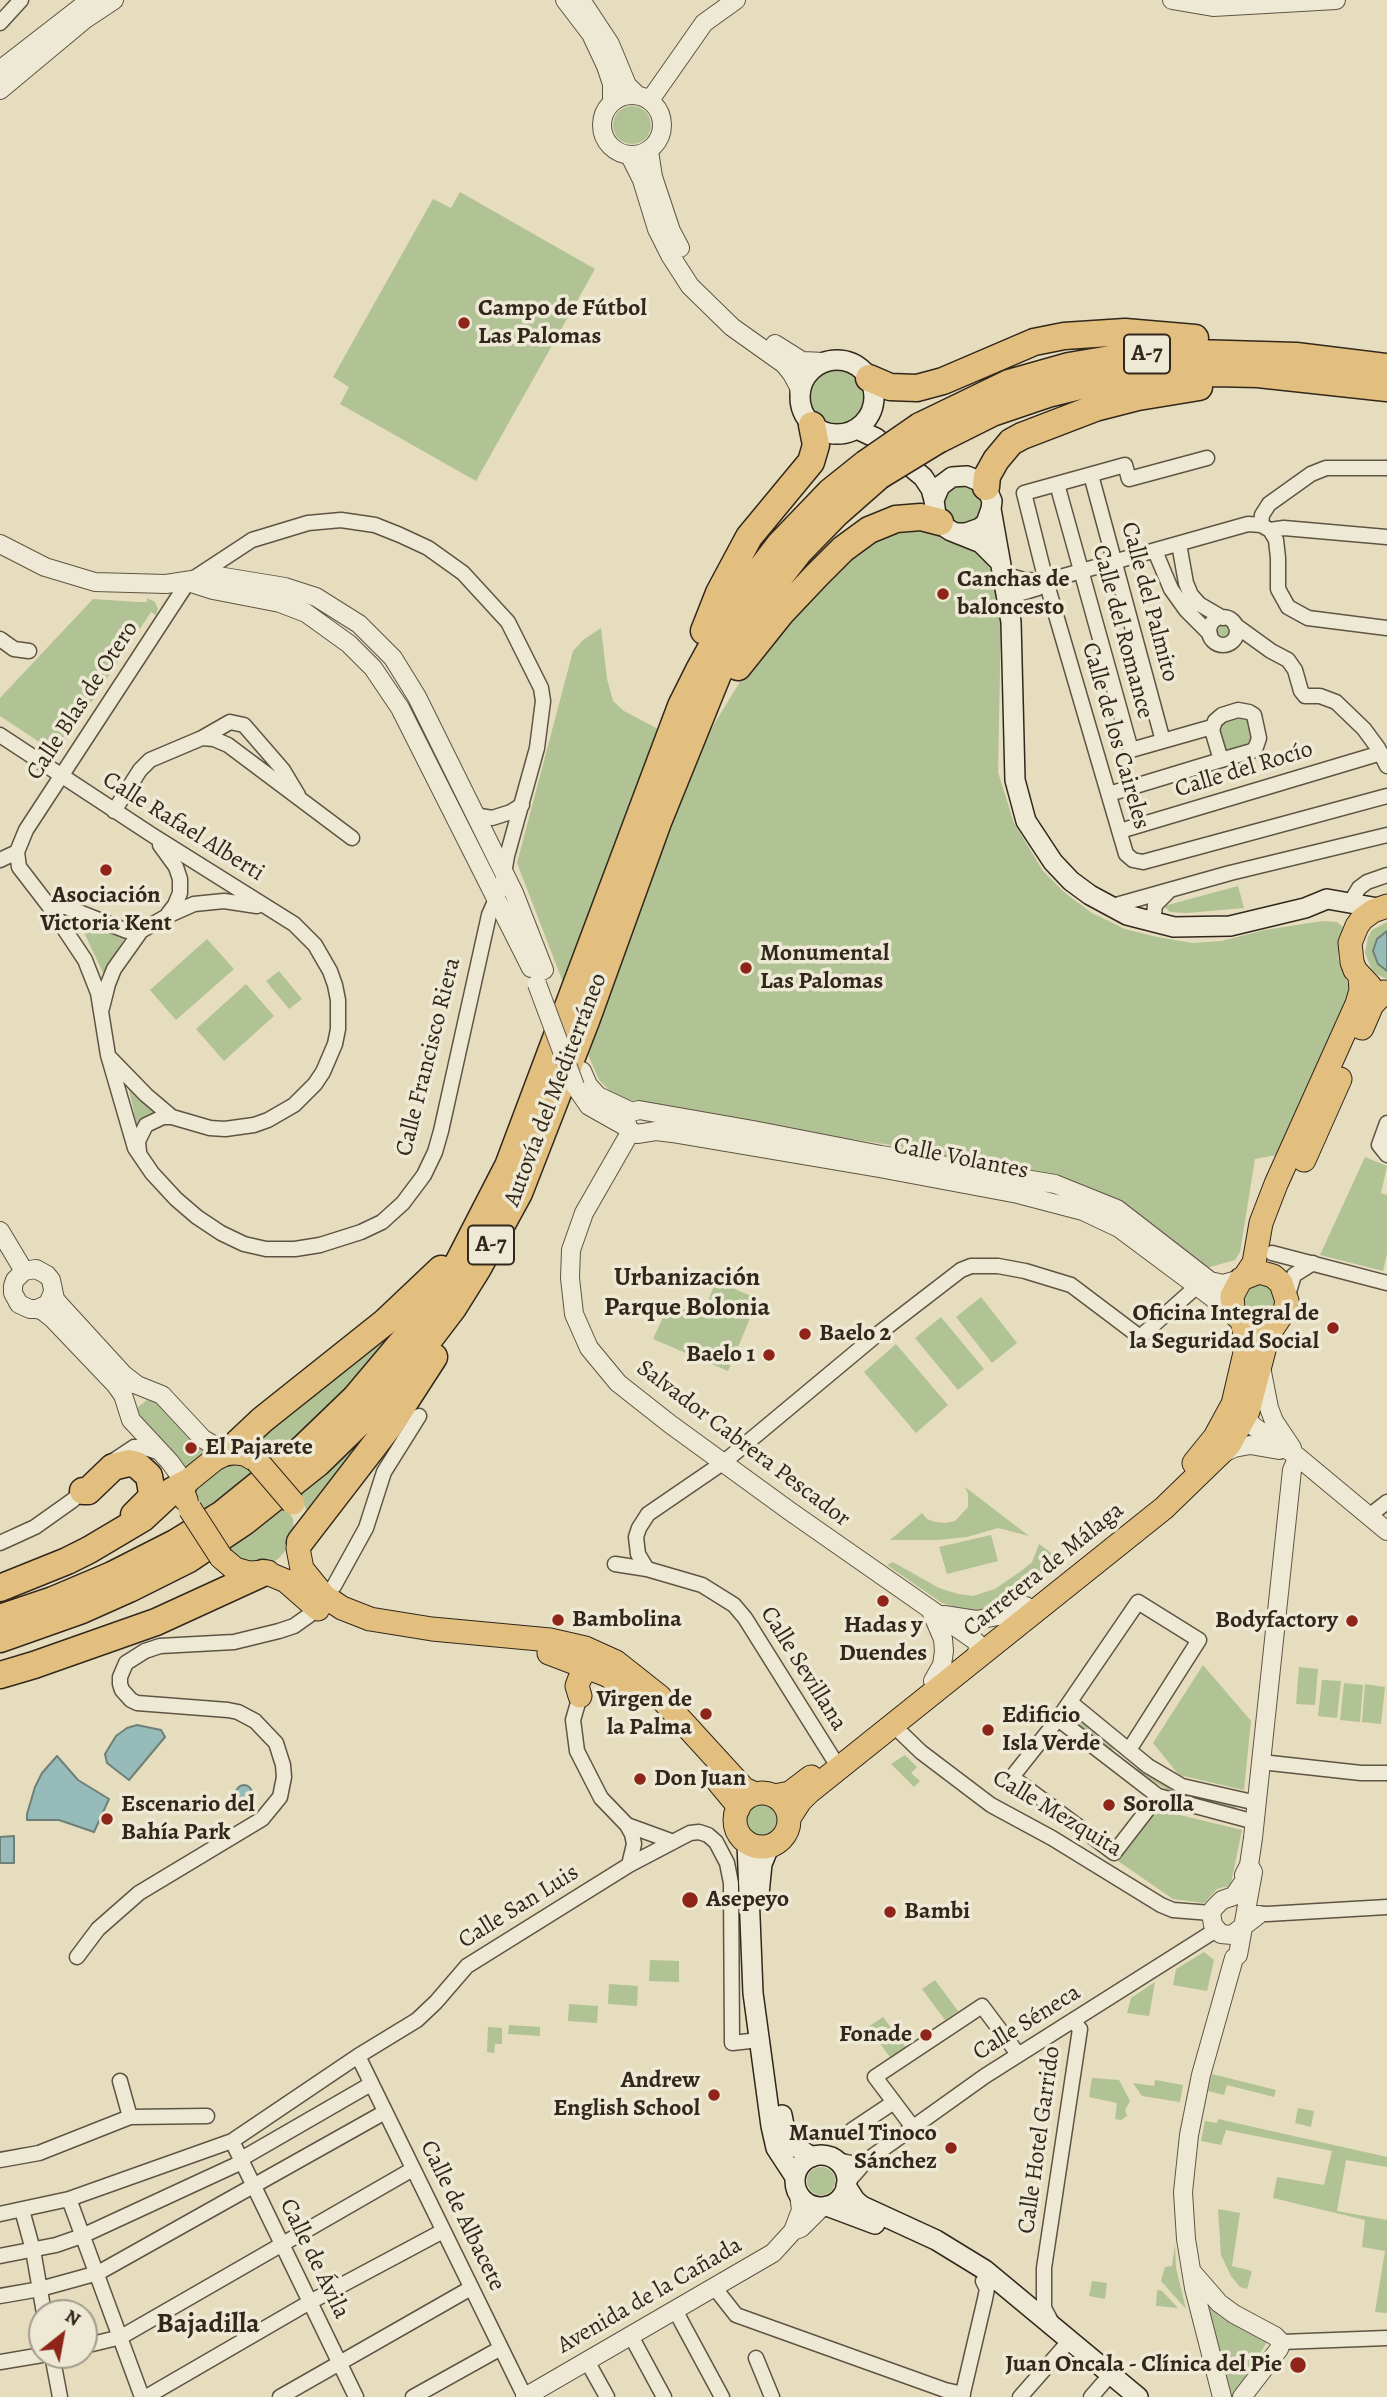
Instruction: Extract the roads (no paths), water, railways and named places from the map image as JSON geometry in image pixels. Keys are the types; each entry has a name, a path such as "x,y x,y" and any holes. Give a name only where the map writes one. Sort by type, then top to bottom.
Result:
{"highway":[{"path":"869,378 890,387 917,388 943,382 1034,342 1096,333 1125,332 1268,348 1295,367"},
{"path":"989,498 990,469 1010,442 1059,421 1095,408 1173,390 1295,367"},
{"name":"A-7","path":"724,642 799,552 838,513 872,470 929,433 1048,394 1105,380 1295,367 1387,367"},
{"name":"A-7","path":"1295,367 1387,388"},
{"path":"681,706 685,678 734,561 749,537 811,462 816,445 812,425"},
{"path":"687,748 730,677 748,654 782,612 843,549 869,530 896,519 944,518"},
{"name":"Autovía del Mediterráneo","path":"0,1639 82,1610 188,1559 244,1522 360,1422 389,1390 453,1308 485,1236 508,1166 681,706 724,642"},
{"name":"Autovía del Mediterráneo","path":"0,1618 53,1600 112,1575 175,1543 222,1514 265,1482 355,1398 398,1348 519,1193 687,748 718,674 724,642"},
{"path":"227,1452 485,1236"},
{"path":"299,1545 390,1425 479,1288 485,1236"},
{"path":"83,1491 88,1491 113,1467 129,1463 144,1470 152,1484 149,1500 144,1507 89,1550"},
{"path":"0,1588 89,1550 143,1518 172,1491 186,1492"},
{"path":"0,1675 156,1622 265,1573"}],"main road":[{"path":"838,360 850,363 861,369 869,378 874,402 871,413 857,429 835,435 823,432 805,416 800,395 807,375 825,362 838,360"},
{"path":"871,413 939,474 974,478 989,498 1011,622 1013,765 1020,806 1026,821 1054,862 1071,881 1109,907 1127,915 1153,923 1194,928 1230,926 1305,908 1327,899 1382,907"},
{"path":"857,429 876,438 923,477 932,489 944,518 966,533 980,528 989,516 989,498"},
{"path":"952,477 940,486 944,518 981,543 1001,567"},
{"path":"1360,978 1385,993 1372,1005 1277,1224 1273,1268 1286,1292 1285,1310 1276,1322 1257,1327 1239,1318 1232,1296 1254,1263 1261,1223 1276,1184 1357,1004 1361,990 1360,978 1352,962 1350,943 1353,934 1363,919 1382,907"},
{"path":"1305,908 1341,914 1350,920 1353,934"},
{"path":"1244,1277 1273,1268"},
{"name":"Carretera de Málaga","path":"755,1800 790,1793 933,1681 975,1653 1164,1508 1220,1455 1239,1431 1245,1418 1253,1358 1239,1318"},
{"name":"Carretera de Málaga","path":"789,1818 809,1792 892,1726 1026,1605 1180,1477 1200,1457 1215,1437 1253,1358 1276,1322"},
{"path":"321,1603 302,1569 299,1545 303,1525 293,1503 257,1461 245,1454 227,1452 215,1459 186,1492 220,1558 235,1569 249,1573 265,1573 286,1581 296,1590 321,1603 351,1627 381,1636 547,1653 560,1649 597,1653 626,1678 659,1696 755,1800 782,1802 789,1818 785,1836 758,1844"},
{"path":"265,1573 289,1560 299,1545"},
{"path":"560,1649 583,1685 626,1678"},
{"path":"755,1800 735,1818 736,1828 758,1844 762,1864 758,1890 760,1947 770,2039 786,2135 793,2145 812,2157"},
{"path":"758,1844 749,1916 759,2040 776,2148 808,2203 824,2206 924,2245 984,2281 1122,2397"},
{"path":"797,2185 798,2168 812,2157 829,2156 837,2161 846,2175 846,2184 839,2200 824,2206"},
{"path":"846,2184 862,2206 952,2249 1014,2293 1138,2397"}],"street":[{"path":"0,23 21,0"},
{"path":"0,71 90,0"},
{"path":"0,90 85,20 114,0"},
{"path":"565,0 591,34 606,66 612,84 612,102"},
{"path":"581,0 610,44 627,85 643,97 657,108 663,124 659,139 649,151 630,156 614,149 603,133 603,117 612,102 619,97 643,97"},
{"path":"643,97 704,23 736,0"},
{"path":"1172,0 1213,7 1336,0"},
{"path":"649,151 653,177 671,231 700,281 719,301 791,356 802,361 825,362"},
{"path":"630,156 642,180 657,229 690,285 732,327 784,364 799,387 800,395"},
{"path":"1057,484 1125,465 1129,479 1207,458"},
{"path":"1387,468 1326,468 1311,474 1269,504 1262,515 1277,549 1279,589 1288,607 1308,618 1387,628"},
{"name":"Calle del Palmito","path":"1091,475 1163,741"},
{"name":"Calle del Romance","path":"1057,484 1130,750 1212,727"},
{"name":"Calle de los Caireles","path":"1057,484 1024,493 1046,581 1126,854 1133,860 1143,862 1387,796"},
{"name":"Calle Francisco Riera","path":"17,852 19,867 49,905 85,960 98,993 108,1055 135,1148 176,1199 220,1233 244,1244 266,1249 295,1249 320,1245 361,1232 382,1222 403,1203 415,1188 435,1152 489,915 504,875 537,748 543,701 541,688 508,622 472,582 428,548 374,524 341,520 308,523 252,540 188,582"},
{"path":"1001,567 1024,580 1046,581 1248,524 1387,537"},
{"path":"0,544 45,567 95,582 166,584 218,576 285,587 316,597 359,624 393,659 417,697 514,893 534,946 541,977 579,1078 598,1096 636,1123"},
{"path":"1179,544 1186,583 1199,604 1288,660 1293,665 1303,694 1329,698 1336,702 1364,729 1384,759"},
{"path":"1155,551 1171,589 1186,610 1219,644 1253,648 1266,653 1271,651"},
{"path":"1008,597 1038,588 1046,581"},
{"path":"188,582 213,590 280,603 306,613 349,644 373,668 400,708 496,898 541,977"},
{"name":"Calle Blas de Otero","path":"17,852 26,830 188,582"},
{"path":"1210,634 1215,621 1229,621"},
{"path":"1228,644 1235,638 1229,621"},
{"path":"0,639 14,649 29,651"},
{"path":"1109,794 1252,751 1259,738 1254,715 1244,710 1218,717 1212,727 1220,760"},
{"path":"114,811 144,764 230,722 244,725 283,769 300,799"},
{"name":"Calle Rafael Alberti","path":"0,735 61,777 294,924 315,945 330,971 338,1007 338,1030 323,1072 294,1105 254,1125 210,1128 172,1117 146,1095 108,1055"},
{"path":"202,738 214,739 228,745 352,838"},
{"name":"Calle del Rocío","path":"1120,831 1384,759"},
{"path":"471,810 480,816 492,818 522,805"},
{"path":"152,835 176,867 180,879 180,893 167,916"},
{"path":"1109,907 1230,873 1387,835"},
{"path":"0,860 17,852"},
{"path":"1350,903 1359,888 1387,875"},
{"path":"1153,923 1156,905 1168,892"},
{"path":"496,898 514,893"},
{"path":"496,898 513,910 527,941 534,946"},
{"name":"Calle Rafael Alberti","path":"101,1016 114,969 141,931 167,916 194,904 224,901 253,905 281,916"},
{"path":"49,905 66,907 127,930 141,931"},
{"path":"142,1159 139,1151 141,1132 154,1120 172,1117"},
{"name":"Calle Volantes","path":"636,1123 671,1133 1055,1184 1117,1209 1239,1318"},
{"name":"Salvador Cabrera Pescador","path":"636,1123 584,1213 575,1234 570,1271 574,1314 589,1348 611,1376 670,1424 931,1611 975,1653"},
{"path":"1387,1123 1379,1145 1380,1150 1387,1155"},
{"name":"Calle Volantes","path":"900,1165 1083,1211 1119,1228 1198,1281 1223,1284 1244,1277"},
{"path":"1047,1201 1055,1184"},
{"path":"0,1231 24,1271"},
{"path":"1273,1268 1313,1263"},
{"path":"1287,1301 1294,1275 1313,1263"},
{"path":"1273,1268 1313,1263 1387,1283"},
{"path":"647,1569 640,1559 636,1541 643,1521 653,1511 724,1462 874,1337 961,1270 971,1266 998,1266 1071,1285 1140,1337 1198,1281"},
{"path":"186,1492 162,1454 130,1414 115,1384 53,1319 43,1311 24,1307 7,1293 24,1271 36,1269 47,1275 53,1286 55,1299 124,1375 138,1385 162,1395 203,1439 227,1452"},
{"path":"37,1309 48,1304 54,1292"},
{"path":"1253,1358 1274,1421 1298,1457"},
{"path":"120,1454 134,1396 151,1390"},
{"path":"77,1957 98,1929 139,1893 262,1819 280,1797 284,1777 284,1765 276,1743 255,1721 228,1710 137,1703 125,1696 120,1684 126,1663 145,1650 160,1646 234,1642 288,1628 321,1603 334,1586 366,1528 384,1472 419,1416"},
{"path":"1245,1418 1264,1435 1298,1457 1387,1531"},
{"path":"1220,1455 1234,1448 1258,1445 1298,1457"},
{"path":"0,1543 35,1527 83,1491 120,1454 134,1447 142,1447 162,1454"},
{"path":"1222,2396 1194,2288 1186,2239 1183,2192 1189,2135 1201,2075 1234,1958 1238,1955 1234,1917 1253,1872 1245,1875 1255,1822 1292,1470 1298,1457"},
{"path":"1370,1516 1387,1502"},
{"name":"Calle Sevillana","path":"615,1564 647,1569 702,1585 734,1605 834,1760"},
{"path":"288,1628 299,1602 296,1590"},
{"path":"1129,1750 1199,1640 1138,1602 1058,1719 1012,1777 1114,1853 1158,1796"},
{"name":"Salvador Cabrera Pescador","path":"931,1611 957,1619 976,1620 1010,1614 1026,1605"},
{"path":"931,1611 943,1639 944,1651 942,1665 933,1681"},
{"path":"583,1685 573,1720 577,1751 600,1798 627,1825 634,1844 629,1865"},
{"path":"1070,1702 1148,1766 1182,1786 1257,1802"},
{"path":"1058,1719 1158,1796 1255,1822"},
{"name":"Calle Mezquita","path":"892,1726 921,1752 991,1805 1173,1910 1234,1917 1387,1907"},
{"path":"1261,1762 1361,1773 1387,1773"},
{"path":"627,1825 671,1841"},
{"name":"Calle San Luis","path":"0,2214 69,2199 232,2141 358,2056 417,2020 467,1965 629,1865 690,1833 708,1835 716,1842 727,1863 731,1883 732,2043 759,2040"},
{"name":"Calle Séneca","path":"846,2184 866,2161 912,2126 1018,2054 1234,1917"},
{"path":"912,2126 876,2077 982,2006 1018,2054"},
{"name":"Calle Hotel Garrido","path":"1055,2327 1044,2308 1044,2268 1080,2029 1073,2021"},
{"name":"Calle de Albacete","path":"358,2056 525,2397"},
{"path":"120,2081 130,2117"},
{"path":"0,2256 82,2236 241,2161 371,2084"},
{"path":"852,2130 894,2102"},
{"path":"0,2297 98,2273 385,2112"},
{"path":"0,2160 39,2153 130,2117 207,2116"},
{"name":"Calle de Ávila","path":"232,2141 356,2397"},
{"path":"837,2161 856,2164 866,2161"},
{"path":"98,2343 121,2337 413,2169"},
{"path":"793,2231 801,2210 797,2185"},
{"path":"69,2199 144,2397 310,2302 443,2231"},
{"name":"Avenida de la Cañada","path":"525,2397 549,2391 587,2361 773,2253 793,2231 801,2228 824,2206"},
{"path":"22,2210 33,2250 42,2299"},
{"name":"Calle Hotel Garrido","path":"1014,2293 1026,2294 1035,2288 1044,2268"},
{"path":"1193,2273 1219,2303 1281,2342 1387,2338"},
{"path":"714,2287 736,2315 963,2395 987,2289 984,2281"},
{"path":"280,2397 471,2288"},
{"path":"1200,2313 1207,2303 1219,2303"},
{"path":"675,2310 722,2397"},
{"path":"631,2336 664,2397"},
{"path":"1249,2393 1281,2342"},
{"path":"1020,2397 1063,2347"},
{"path":"412,2397 501,2348"},
{"path":"0,2361 28,2356"},
{"path":"756,2358 772,2397"},
{"path":"587,2361 607,2397"},
{"path":"55,2369 60,2397"},
{"path":"1091,2397 1104,2382"}],"water":[{"path":"1387,931 1387,971 1378,964 1373,951 1377,939"},
{"path":"137,1725 161,1730 165,1737 129,1780 107,1763 105,1754 116,1736"},
{"path":"57,1756 78,1780 109,1799 94,1832 59,1820 27,1820 35,1787 42,1773"},
{"path":"241,1785 247,1785 252,1793 250,1799 241,1801 236,1796 236,1790"},
{"path":"14,1836 14,1863 0,1863 0,1837"}],"place":[{"name":"Campo de Fútbol Las Palomas","path":"464,323"},
{"name":"Canchas de baloncesto","path":"943,594"},
{"name":"Asociación Victoria Kent","path":"106,870"},
{"name":"Monumental Las Palomas","path":"746,968"},
{"name":"Oficina Integral de la Seguridad Social","path":"1333,1328"},
{"name":"Baelo 2","path":"805,1334"},
{"name":"Baelo 1","path":"769,1355"},
{"name":"El Pajarete","path":"191,1448"},
{"name":"Hadas y Duendes","path":"883,1601"},
{"name":"Bambolina","path":"558,1620"},
{"name":"Bodyfactory","path":"1352,1621"},
{"name":"Virgen de la Palma","path":"706,1714"},
{"name":"Edificio Isla Verde","path":"988,1730"},
{"name":"Don Juan","path":"640,1779"},
{"name":"Sorolla","path":"1109,1805"},
{"name":"Escenario del Bahía Park","path":"107,1819"},
{"name":"Asepeyo","path":"690,1900"},
{"name":"Bambi","path":"890,1912"},
{"name":"Fonade","path":"926,2035"},
{"name":"Andrew English School","path":"714,2095"},
{"name":"Manuel Tinoco Sánchez","path":"951,2148"},
{"name":"Juan Oncala - Clínica del Pie","path":"1298,2365"}],"district":[{"name":"Urbanización Parque Bolonia","path":"687,1294"},
{"name":"Bajadilla","path":"208,2325"}]}
